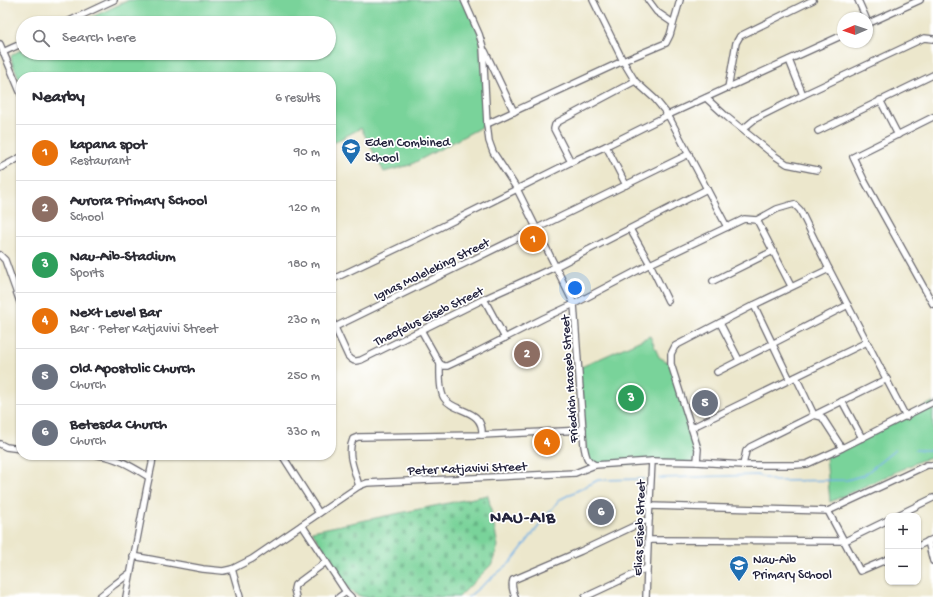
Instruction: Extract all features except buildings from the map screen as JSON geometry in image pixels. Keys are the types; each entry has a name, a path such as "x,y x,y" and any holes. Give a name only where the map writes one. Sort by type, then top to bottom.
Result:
{"street":[{"path":"80,16 114,0"},
{"name":"Friedrich Haoseb Street","path":"464,0 483,47 486,124 489,141 493,152 517,189 574,304 584,446 587,459 590,463 595,465"},
{"path":"593,0 623,61 635,81 655,99 668,114 727,227"},
{"path":"648,0 657,12 674,23"},
{"path":"486,124 623,61 666,44 674,23 680,0"},
{"path":"728,88 736,43 740,36 813,0"},
{"path":"858,0 863,12"},
{"path":"873,19 920,0"},
{"path":"336,278 606,146 668,114 837,38"},
{"path":"743,129 755,119 803,95 924,38 933,39"},
{"path":"0,44 16,82"},
{"path":"3,52 16,46"},
{"path":"483,47 514,112"},
{"path":"789,60 803,95"},
{"path":"818,131 933,75"},
{"path":"571,162 554,129 555,125 635,81"},
{"path":"706,98 775,156 787,164 817,170"},
{"path":"880,100 898,135"},
{"path":"933,117 853,157 864,180 933,304"},
{"path":"606,146 626,185"},
{"name":"Ignas Moleleking Street","path":"336,326 689,154"},
{"path":"0,168 16,160"},
{"name":"Theofelus Eiseb Street","path":"336,331 348,356 352,361 357,362 630,229 707,189"},
{"path":"440,364 447,366 574,304 650,264 744,219 758,220 777,208 794,204 800,210 906,417"},
{"path":"758,220 791,286"},
{"path":"630,229 650,264 668,301"},
{"path":"712,281 773,251"},
{"path":"0,255 4,260 16,292"},
{"path":"697,462 698,449 671,364 671,354 675,346 791,286 829,269"},
{"path":"484,299 505,338"},
{"path":"754,305 790,380"},
{"path":"717,372 848,305"},
{"path":"720,323 739,360"},
{"path":"422,330 440,364 440,382 445,400 449,404 474,415 480,424 482,435"},
{"path":"692,428 867,342"},
{"path":"796,377 814,415"},
{"path":"743,465 746,451 750,447 887,379"},
{"path":"842,401 862,438"},
{"name":"Peter Katjavivi Street","path":"133,556 204,569 223,571 232,569 252,559 359,486 367,483 575,473 595,465 652,461 743,465 807,464 906,417 933,402"},
{"path":"814,415 822,417 842,448"},
{"path":"359,486 350,452 353,439 358,437 482,435 583,430"},
{"path":"0,444 6,447 16,448"},
{"path":"116,460 127,464 149,477"},
{"path":"126,597 152,460"},
{"path":"285,460 319,513"},
{"name":"Elias Eiseb Street","path":"646,597 652,461"},
{"path":"649,506 828,511 927,465 933,465"},
{"path":"902,513 933,498"},
{"path":"828,511 860,571 885,560"},
{"path":"515,597 512,583 514,580 649,519"},
{"path":"648,540 845,541 885,521"},
{"path":"302,525 346,592 351,597"},
{"path":"921,544 930,540 933,561"},
{"path":"296,597 294,589 295,585 326,562"},
{"path":"585,597 647,568"},
{"path":"232,569 240,597"},
{"path":"99,597 130,573"},
{"path":"339,597 346,592"}],"green space":[{"path":"129,0 464,0 479,34 487,124 410,165 384,172 361,128 336,141 336,72 16,72 11,56 16,52 16,60 336,60 336,16 94,16"},
{"path":"650,336 659,357 671,364 698,449 697,462 595,465 587,459 579,368"},
{"path":"933,402 933,458 922,460 830,502 826,456"},
{"path":"488,495 498,546 492,564 459,597 364,597 357,595 350,591 312,531"}],"waterway":[{"path":"659,478 757,475 775,481 847,480 864,475 895,450"},
{"path":"915,450 933,450"},
{"path":"468,597 511,562 559,500 598,480 644,479"}],"place":[{"name":"Eden Combined School","path":"351,165"},
{"name":"kapana spot","path":"533,239"},
{"name":"Aurora Primary School","path":"527,354"},
{"name":"Nau-Aib-Stadium","path":"631,398"},
{"name":"Old Apostolic Church","path":"705,403"},
{"name":"Next Level Bar","path":"547,442"},
{"name":"Betesda Church","path":"601,512"},
{"name":"Nau-Aib Primary School","path":"739,582"}],"district":[{"name":"NAU-AIB","path":"523,516"}]}
